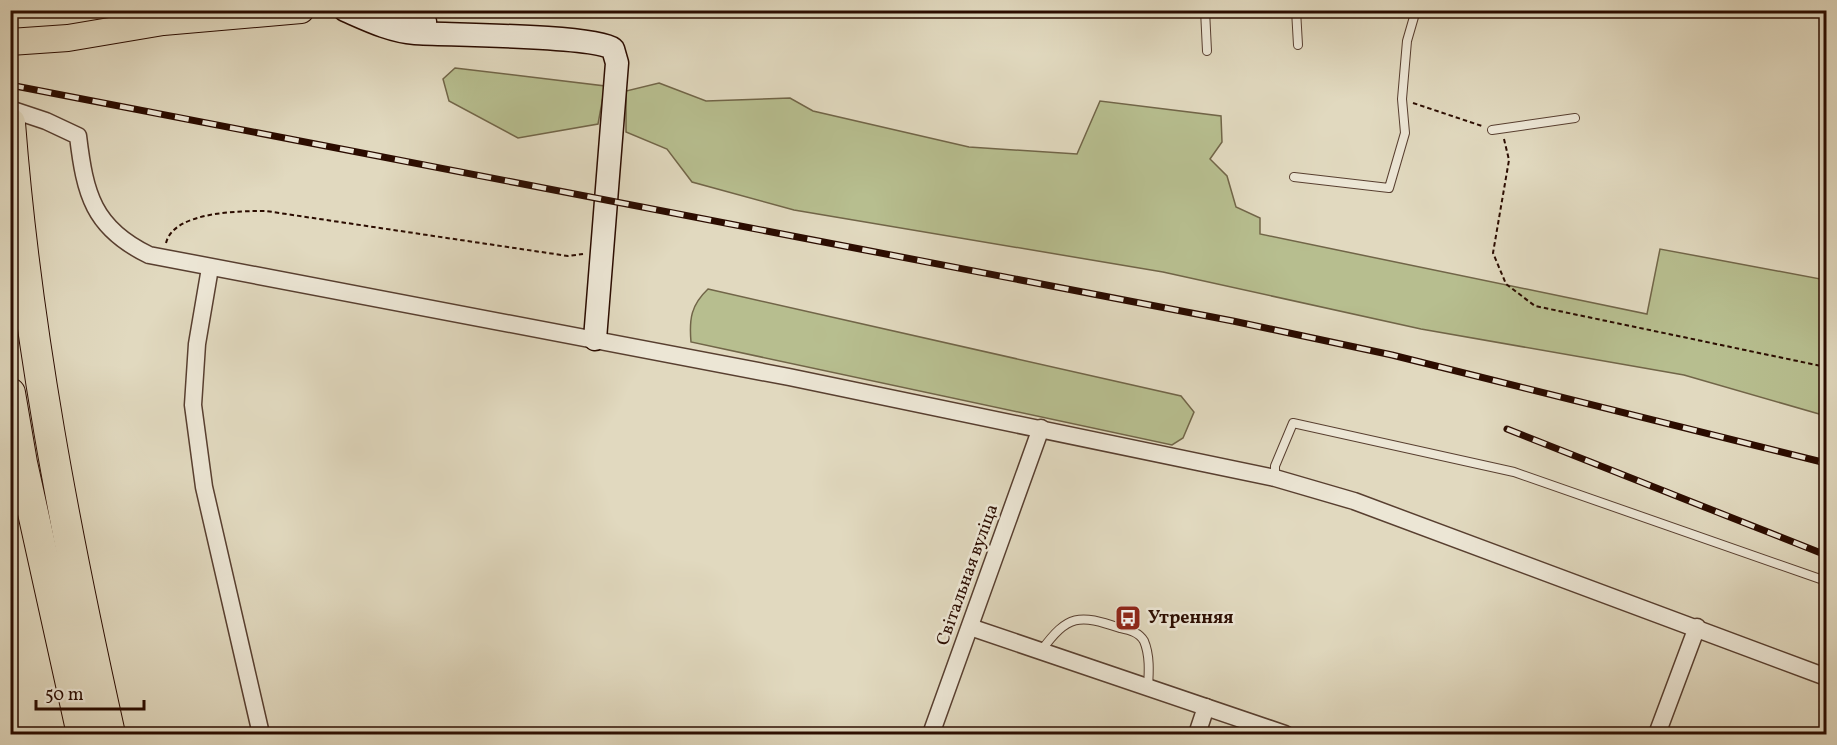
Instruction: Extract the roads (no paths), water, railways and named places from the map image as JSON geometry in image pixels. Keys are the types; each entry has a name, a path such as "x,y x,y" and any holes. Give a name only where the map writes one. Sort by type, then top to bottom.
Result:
{"highway":[{"path":"10,123 29,315 53,462 110,735"},
{"path":"10,393 25,473 82,735"}],"main road":[{"path":"112,30 158,10"},
{"path":"10,42 68,38 163,22 301,10"}],"street":[{"path":"345,10 392,29 415,33 464,33 591,43 613,49 617,63 600,247 595,339"},
{"path":"392,10 464,33"},
{"path":"10,109 46,121 78,136 84,182 101,219 124,243 149,255 595,339 1041,428 1275,478 1354,501 1827,677"},
{"path":"210,268 196,344 193,405 204,487 261,735"},
{"name":"Світальная вуліца","path":"931,735 1041,428"},
{"path":"970,627 1285,735"},
{"path":"1657,735 1697,627"},
{"path":"1197,735 1206,707"}],"lane":[{"path":"1204,10 1207,51"},
{"path":"1296,10 1298,45"},
{"path":"1294,177 1389,188 1405,133 1402,99 1407,41 1416,10"},
{"path":"1492,130 1575,118"},
{"path":"1275,478 1275,466 1293,423 1514,472 1827,581"},
{"path":"1041,651 1062,628 1082,618 1090,618 1134,632 1142,638 1146,649 1148,687"}],"railway":[{"path":"10,85 1233,321 1392,355 1826,463"},
{"path":"1507,429 1826,555"}],"place":[{"name":"Утренняя","path":"1128,618"}]}
